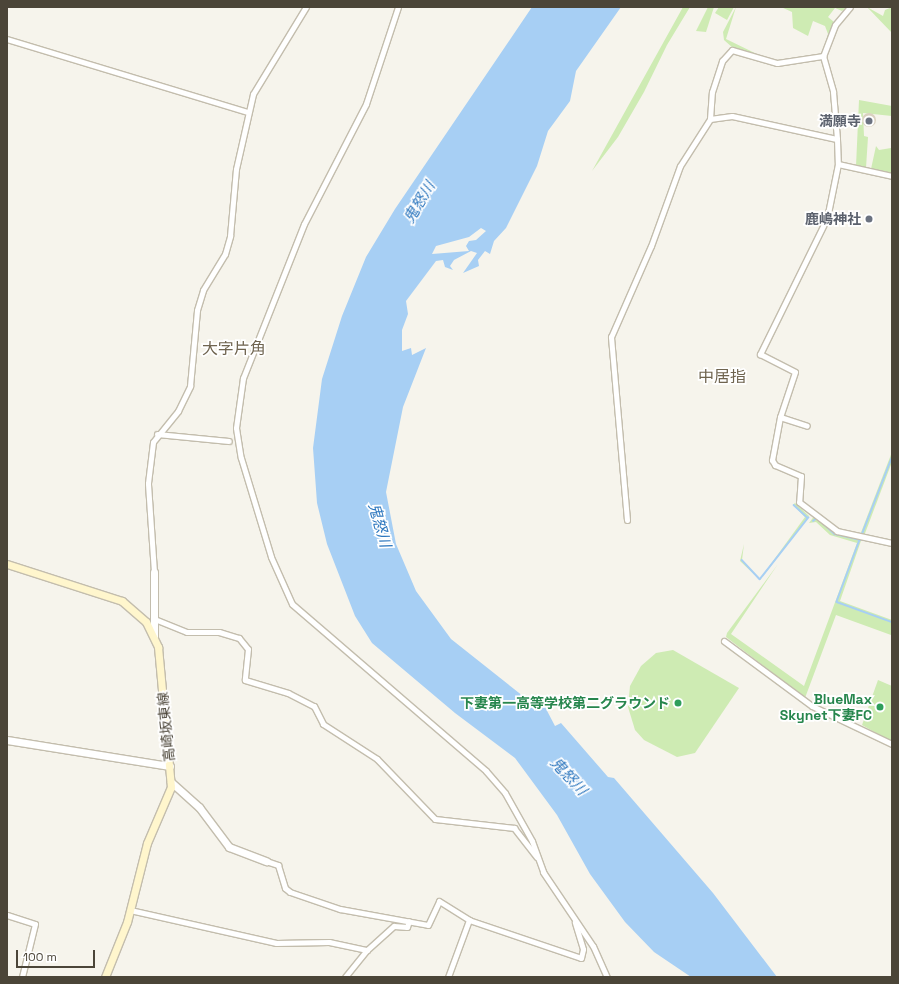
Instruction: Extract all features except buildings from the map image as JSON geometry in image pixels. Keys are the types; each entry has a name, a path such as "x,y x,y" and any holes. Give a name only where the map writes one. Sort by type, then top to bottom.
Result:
{"main road":[{"name":"高崎坂東線","path":"7,564 122,601 140,615 154,636 159,654 171,782 147,843 130,910 105,977"}],"street":[{"path":"154,636 157,620 148,475 157,434 178,411 190,386 203,290 225,254 230,236 232,195 247,112 257,83 306,7"},
{"path":"398,7 366,104 304,224 243,378 237,404 237,436 271,558 292,604 486,771 520,818 537,857 573,916 607,977"},
{"path":"850,7 835,25 823,56 833,92 838,164 822,232 804,258 760,351 762,358 795,372 780,417 772,460 775,465 801,476 798,499 805,509 812,515 815,511 837,531 892,543"},
{"path":"7,39 247,112"},
{"path":"627,520 611,337 651,246 680,166 710,119 720,67 732,50 777,63 823,56"},
{"path":"710,119 732,116 837,139"},
{"path":"838,164 892,176"},
{"path":"780,417 807,426"},
{"path":"157,434 229,441"},
{"path":"157,620 187,632 220,632 239,638 248,649 245,680 288,693 314,706 323,724 377,759 435,819 510,826 537,857"},
{"path":"724,641 812,706 892,744"},
{"path":"7,740 170,766"},
{"path":"171,782 199,807 229,847 278,865 285,888 290,892 352,913 428,925 439,901 469,920 581,958 583,949 573,916"},
{"path":"130,910 276,943 329,942 367,950"},
{"path":"7,915 35,924 22,977"},
{"path":"448,977 469,920"},
{"path":"345,977 367,950 394,926 407,927 409,921"}],"green space":[{"path":"683,7 690,7 667,45 644,92 618,137 592,171"},
{"path":"708,7 714,7 706,32 696,31"},
{"path":"719,7 734,7 727,20 715,13"},
{"path":"736,7 726,39 763,57 733,48 724,40 723,32"},
{"path":"781,7 847,7 842,11 835,8 828,17 834,22 823,51 828,34 825,26 813,21 808,36 793,28 792,12"},
{"path":"867,7 883,16 885,10 892,7 892,33"},
{"path":"859,100 892,106 892,116 863,113 864,136 868,137 866,168 856,166"},
{"path":"876,146 879,150 891,148 892,175 871,169"},
{"path":"892,452 892,462 864,536 860,535"},
{"path":"795,503 809,516 760,580 740,561 744,544 742,560 760,579 805,517 793,505"},
{"path":"815,515 828,526 862,538 840,601 892,620 892,632 891,635 836,615 805,698 726,637 727,633 778,564 731,634 804,686 857,543 830,535 816,522 809,523"},
{"name":"下妻第一高等学校第二グラウンド","path":"673,650 739,688 695,753 677,757 644,740 635,730 628,707 630,686 641,666 656,653"},
{"name":"BlueMax Skynet下妻FC","path":"878,680 892,686 892,742 862,725"}],"water":[{"name":"鬼怒川","path":"532,7 621,7 576,71 570,101 548,131 537,166 506,228 494,241 490,254 485,251 478,260 479,266 463,273 477,253 471,251 454,260 450,266 453,270 445,267 443,260 436,261 406,301 408,314 402,330 402,351 411,348 412,355 426,348 403,407 386,492 396,544 416,591 451,639 533,704 541,708 544,705 555,726 561,723 608,777 614,778 713,893 777,977 691,977 654,952 625,922 590,874 557,815 515,758 455,713 372,643 355,616 327,544 317,503 313,448 322,379 342,316 366,257 395,209","holes":["481,228 486,231 476,240 469,241 466,246 469,251 432,254 436,246 469,237"]}],"waterway":[{"path":"862,534 892,457"},
{"path":"794,505 807,517"},
{"path":"742,560 760,579 808,518"},
{"path":"813,521 817,518"},
{"path":"823,523 835,534 860,540 837,602 892,622"}],"place":[{"name":"満願寺","path":"869,121"},
{"name":"鹿嶋神社","path":"869,219"},
{"name":"下妻第一高等学校第二グラウンド","path":"678,703"},
{"name":"BlueMax Skynet下妻FC","path":"880,707"}],"district":[{"name":"大字片角","path":"234,349"},
{"name":"中居指","path":"722,377"}]}
